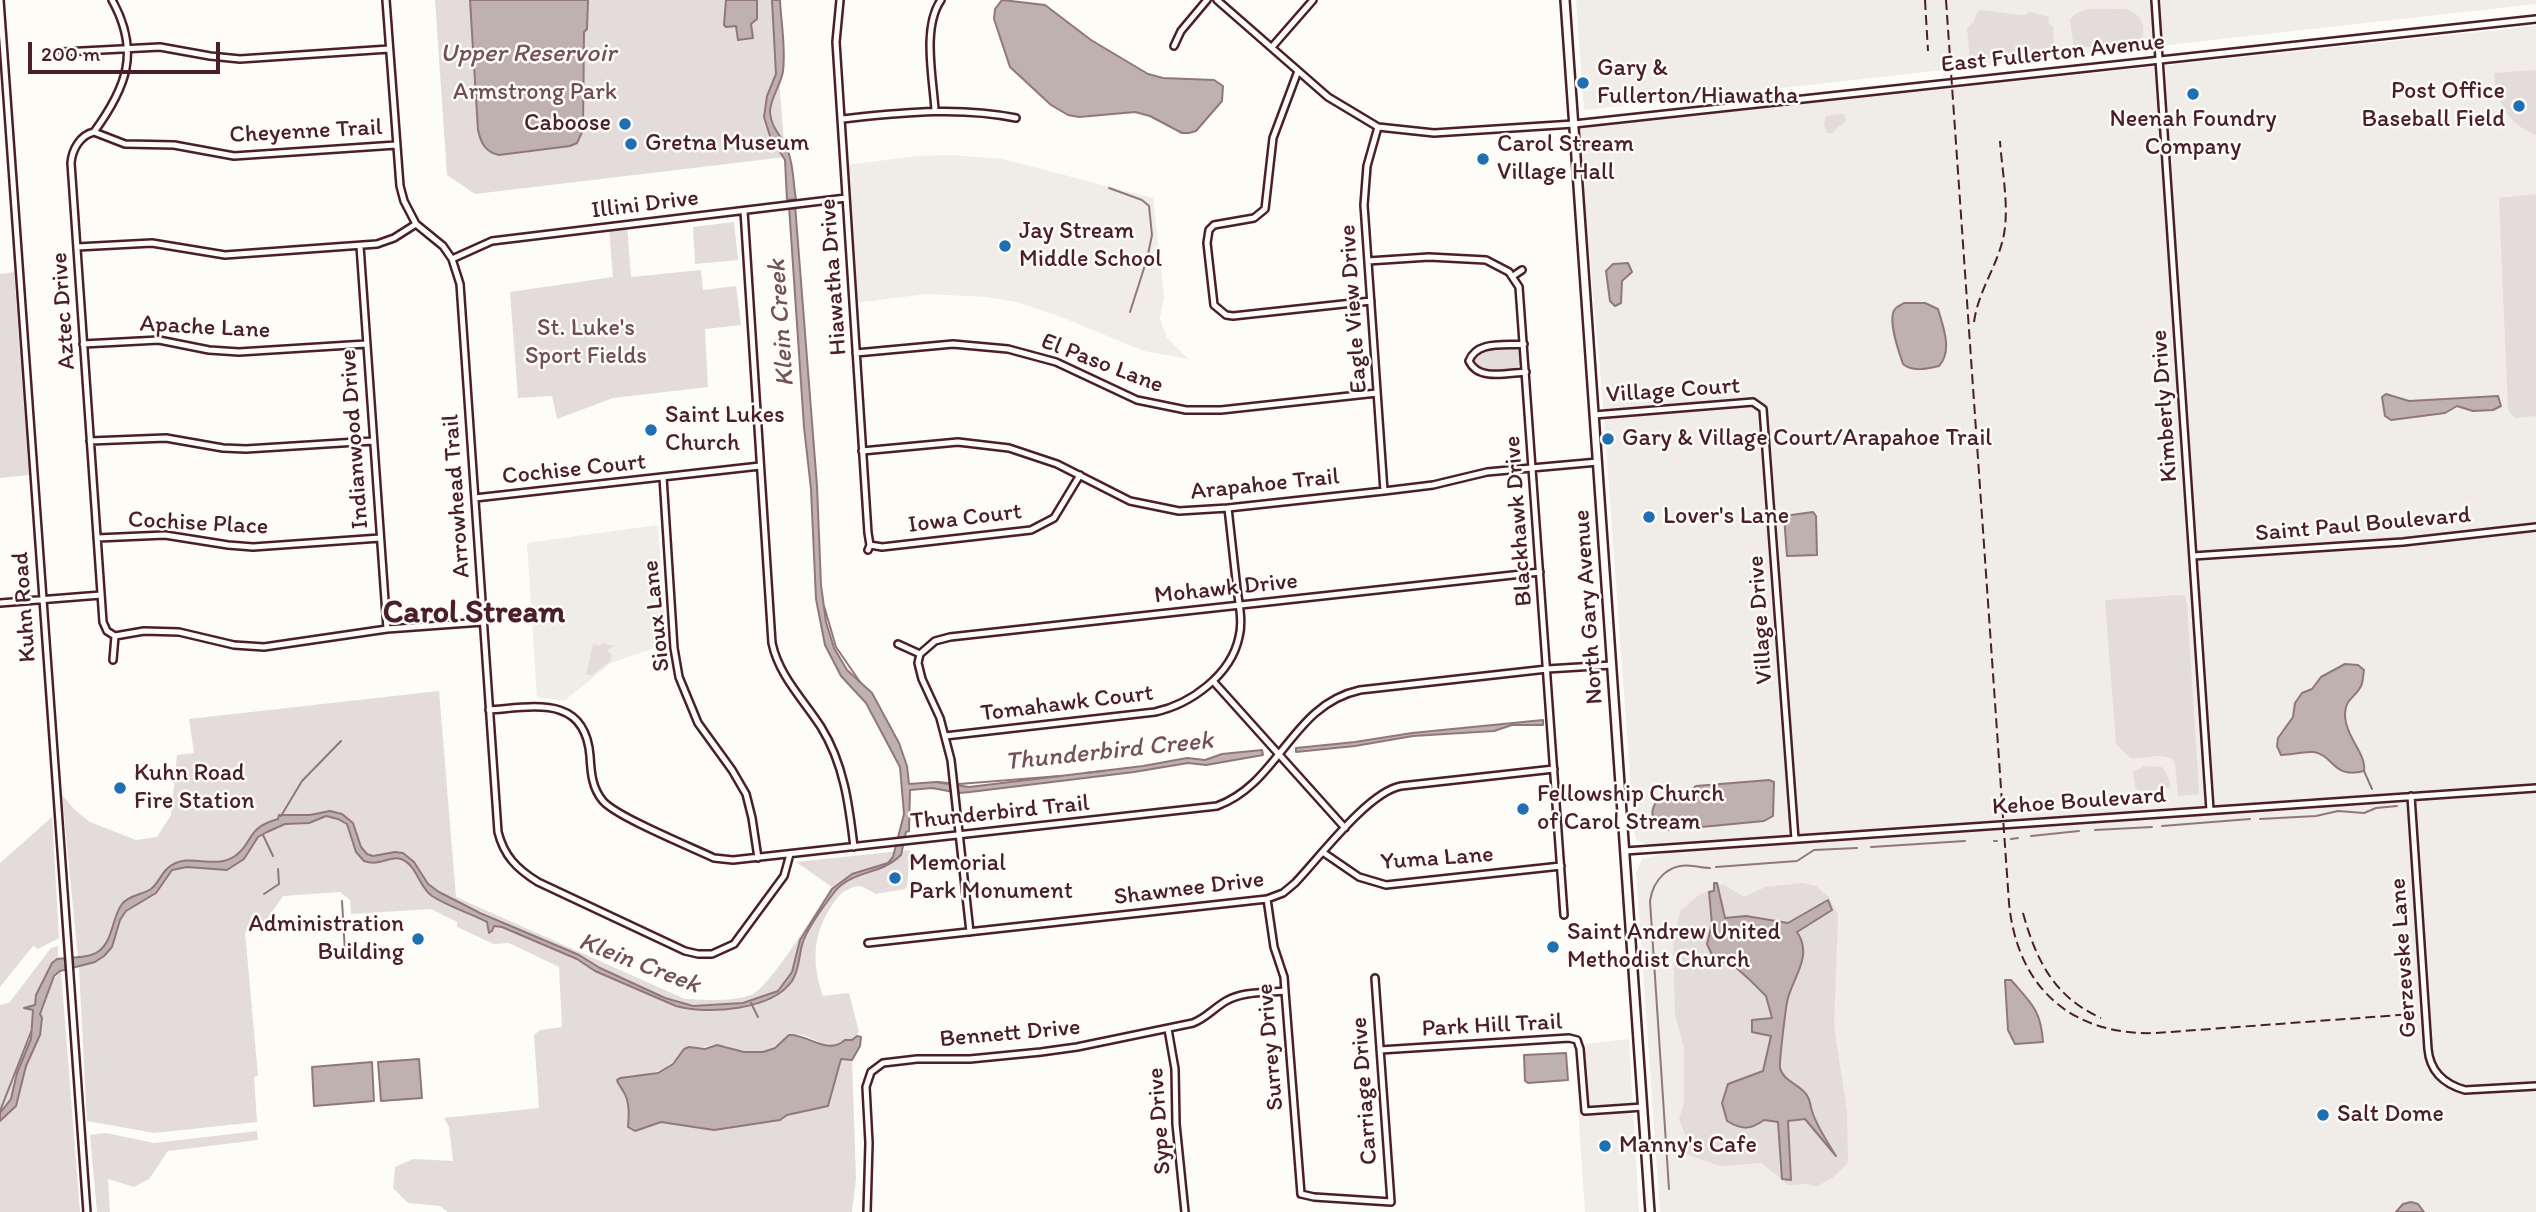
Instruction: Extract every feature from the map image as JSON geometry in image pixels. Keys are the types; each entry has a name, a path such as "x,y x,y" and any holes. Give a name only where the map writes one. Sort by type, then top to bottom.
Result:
{"street":[{"name":"Kuhn Road","path":"0,0 87,1212"},
{"name":"Aztec Drive","path":"112,0 123,24 127,48 122,87 94,132 78,143 71,158 101,595 104,625 115,636"},
{"name":"Arrowhead Trail","path":"386,0 400,186 404,201 416,224 443,246 452,259 460,284 489,710 500,840 508,857 519,871 685,951 712,954 726,949 738,940 784,876 790,854"},
{"name":"Hiawatha Drive","path":"841,0 836,34 869,548"},
{"path":"935,110 930,31 933,14 940,0"},
{"path":"1174,46 1181,31 1207,0"},
{"path":"1217,0 1345,109 1378,127 1434,134 1574,124"},
{"path":"1272,47 1313,0"},
{"name":"North Gary Avenue","path":"1565,0 1650,1212"},
{"name":"Kimberly Drive","path":"2155,0 2210,810"},
{"name":"East Fullerton Avenue","path":"1574,124 2536,19"},
{"path":"63,52 160,47 236,59 390,49"},
{"path":"1298,71 1273,138 1268,200 1262,212 1254,218 1221,222 1211,229 1207,243 1214,306 1233,316 1371,301"},
{"path":"841,119 935,110 995,113 1016,118"},
{"name":"Eagle View Drive","path":"1378,127 1365,180 1384,491"},
{"path":"1,130 10,128"},
{"name":"Cheyenne Trail","path":"94,132 125,144 174,145 233,156 396,145"},
{"name":"Illini Drive","path":"452,259 492,241 846,198"},
{"path":"744,211 771,630 775,657 784,676 822,729 837,761 846,790 854,847"},
{"path":"1262,212 1269,218"},
{"path":"1203,222 1211,229"},
{"path":"77,247 152,243 225,255 359,246 387,242 416,224"},
{"name":"Indianwood Drive","path":"359,246 387,629"},
{"path":"1368,261 1429,257 1486,260 1504,268 1513,276 1522,270"},
{"name":"Blackhawk Drive","path":"1513,276 1521,296 1564,915"},
{"path":"1214,319 1220,311"},
{"name":"Apache Lane","path":"83,344 159,340 214,351 239,352 366,344"},
{"name":"El Paso Lane","path":"856,353 953,344 1008,349 1056,362 1137,400 1186,410 1221,410 1377,393"},
{"path":"1524,344 1482,347 1472,353 1469,361 1473,369 1481,374 1526,372"},
{"name":"Village Court","path":"1594,415 1754,402"},
{"name":"Village Drive","path":"1754,402 1763,409 1795,839"},
{"path":"90,441 166,438 223,448 246,449 373,441"},
{"name":"Arapahoe Trail","path":"862,451 934,443 983,443 1033,454 1080,475 1115,495 1151,507 1179,511 1384,491 1433,485 1487,472 1598,462"},
{"name":"Cochise Court","path":"475,498 760,466"},
{"name":"Iowa Court","path":"869,548 1031,530 1054,518 1080,475"},
{"name":"Sioux Lane","path":"663,477 674,648 679,677 698,723 746,794 758,858"},
{"name":"Tomahawk Court","path":"946,736 1155,712 1186,701 1213,681 1231,656 1239,639 1239,606 1228,508"},
{"name":"Saint Paul Boulevard","path":"2193,556 2403,542 2536,527"},
{"name":"Cochise Place","path":"97,538 165,535 253,547 380,538"},
{"name":"Mohawk Drive","path":"920,653 935,641 950,637 1540,572"},
{"path":"0,603 101,595"},
{"path":"113,660 115,636 165,631 234,645 264,647 387,629 483,622"},
{"path":"898,644 920,653 918,663 922,678 946,736 970,932"},
{"name":"Thunderbird Trail","path":"489,710 540,705 561,710 576,719 589,746 593,782 607,805 714,858 726,860 1217,806 1248,790 1311,715 1344,694 1547,669 1612,665"},
{"path":"1213,681 1345,828"},
{"name":"Shawnee Drive","path":"868,943 1267,899 1287,890 1372,800 1392,788 1554,769"},
{"name":"Kehoe Boulevard","path":"1625,851 2536,788"},
{"name":"Gerzevske Lane","path":"2411,796 2428,1056 2437,1076 2456,1087 2473,1090 2536,1086"},
{"name":"Yuma Lane","path":"1324,853 1359,877 1386,884 1561,866"},
{"name":"Surrey Drive","path":"1267,899 1274,947 1286,991 1301,1194 1391,1202"},
{"name":"Carriage Drive","path":"1375,978 1391,1202"},
{"name":"Bennett Drive","path":"867,1212 869,1156 866,1087 871,1072 883,1063 1041,1052 1168,1029 1200,1020 1234,998 1286,991"},
{"name":"Sype Drive","path":"1168,1029 1175,1069 1176,1129 1185,1212"},
{"name":"Park Hill Trail","path":"1380,1051 1573,1038 1577,1040 1580,1049 1585,1111 1643,1107"}],"shaded area":[{"path":"1576,0 2536,0 2536,4 1584,110"},
{"path":"2536,26 2536,783 1649,845 1636,840 1602,392 1578,128"},
{"name":"Jay Stream Middle School","path":"952,155 1002,159 1153,198 1164,297 1160,319 1167,338 1188,359 1144,351 1017,302 987,297 926,294 855,303 846,165 918,156"},
{"path":"658,525 666,644 611,663 564,701 537,697 527,543"},
{"path":"2536,791 2536,1212 1660,1212 1636,872 1642,859 1679,850"},
{"path":"1629,1039 1639,1212 1585,1212 1576,1045"}],"green space":[{"name":"Armstrong Park","path":"435,0 773,0 785,157 475,194 447,175"},
{"path":"2125,9 2136,14 2142,22 2140,44 2074,48 2070,20 2074,15 2087,10"},
{"path":"1981,10 2020,15 2029,12 2049,17 2048,23 2053,26 2054,48 1970,61 1967,28"},
{"name":"Post Office Baseball Field","path":"2536,70 2536,135 2518,125 2505,111 2497,93 2494,73"},
{"path":"1844,114 1846,121 1833,133 1827,133 1824,124 1826,116"},
{"path":"2536,194 2536,416 2515,418 2508,410 2499,198"},
{"path":"734,222 738,260 695,264 693,227"},
{"name":"St. Luke's Sport Fields","path":"627,225 631,277 701,270 703,290 736,286 741,325 705,329 708,387 613,398 557,419 552,396 518,398 510,292 613,277 609,227"},
{"path":"14,272 29,475 0,478 0,274"},
{"path":"1512,348 1519,351 1520,365 1515,368 1490,371 1473,365 1474,355 1480,351"},
{"path":"2185,596 2187,604 2199,794 2178,796 2175,763 2172,759 2162,756 2130,758 2116,744 2105,600"},
{"path":"602,643 614,646 607,650 612,655 610,661 591,676 586,674 593,644 600,646"},
{"path":"439,691 456,897 685,999 735,999 751,995 770,978 832,887 796,862 910,850 905,889 876,894 861,886 847,890 834,903 817,939 817,973 823,996 849,993 859,1032 855,1037 834,1046 802,1035 790,1035 774,1046 758,1052 744,1052 721,1045 684,1049 664,1068 651,1073 624,1076 618,1085 628,1102 628,1121 634,1131 661,1122 713,1129 780,1120 787,1115 828,1106 842,1058 852,1060 856,1179 852,1212 448,1212 440,1206 408,1203 393,1188 395,1167 413,1159 453,1161 449,1127 444,1118 539,1108 534,1035 540,1030 562,1027 559,967 509,943 494,944 457,927 457,922 431,909 351,914 350,900 340,892 283,896 266,921 245,932 258,1076 254,1077 257,1122 154,1133 87,1121 79,968 62,795 90,822 136,840 157,837 171,815 177,755 194,753 189,719","holes":["834,887 837,889 805,936 792,981 779,994 764,1001 717,1010 689,1010 676,1006 502,927 494,926 492,931 488,922 450,904 454,900 579,955 600,968 666,998 693,1006 709,1007 743,1003 778,991 792,972 800,940"]},
{"path":"2144,766 2162,767 2170,787 2153,791 2136,790 2133,772"},
{"path":"52,817 59,938 38,949 33,946 0,987 0,863"},
{"path":"1802,883 1816,886 1829,897 1838,915 1834,1026 1847,1111 1848,1163 1832,1178 1816,1187 1808,1184 1788,1185 1762,1163 1720,1166 1686,1154 1687,1138 1679,1120 1684,1102 1684,1048 1675,1014 1673,938 1681,910 1699,895 1723,884 1744,897 1765,887"},
{"path":"58,946 58,959 47,971 35,1005 24,1008 33,1010 31,1039 17,1073 11,1099 0,1113 0,1005 9,1003 51,948"},
{"path":"61,971 80,1212 0,1212 0,1121 16,1106 26,1066 40,1035 40,1014 50,983"},
{"path":"257,1131 258,1140 168,1151 149,1179 134,1187 108,1179 110,1212 97,1212 90,1135 106,1133 154,1143"}],"water":[{"name":"Upper Reservoir","path":"470,0 588,0 587,29 584,32 583,130 577,143 499,155 484,146 478,130"},
{"path":"726,0 757,0 757,19 751,24 753,38 738,40 736,26 724,25"},
{"path":"772,0 780,0 784,53 782,76 770,112 791,163 796,199 787,200 785,160 770,136 764,117 767,96 776,74"},
{"path":"1002,0 1045,5 1091,40 1148,74 1163,78 1214,80 1223,86 1222,101 1196,131 1189,133 1182,133 1150,116 1135,112 1079,117 1068,115 1051,105 1010,67 994,19 995,9"},
{"path":"795,205 817,486 821,585 826,622 834,648 847,670 872,693 899,743 907,766 909,784 936,782 969,787 1143,766 1187,758 1205,760 1222,754 1262,750 1263,755 1206,765 1188,763 970,792 959,793 932,788 910,790 909,831 906,832 901,855 885,866 851,879 836,890 808,931 794,977 783,991 755,1004 721,1010 676,1006 502,927 494,926 489,933 487,922 432,896 411,866 401,859 393,858 375,863 364,861 356,852 347,824 338,819 326,816 309,823 285,824 258,837 244,859 227,870 187,867 172,870 156,893 126,911 120,920 112,947 104,956 95,962 60,971 54,976 40,1014 40,1035 26,1066 16,1106 0,1121 0,1113 11,1099 17,1073 31,1039 33,1010 24,1008 35,1005 36,995 52,963 57,959 95,954 104,947 122,904 151,889 169,867 187,861 227,860 241,851 255,831 278,819 279,815 310,815 330,811 342,814 353,823 361,847 367,854 373,856 403,853 414,862 428,884 439,892 480,913 579,955 600,968 665,998 693,1006 743,1003 778,991 792,972 800,940 832,889 852,874 888,863 893,857 904,814 900,767 866,703 841,676 825,645 816,599 811,489 804,427 789,206"},
{"path":"1628,263 1632,272 1622,281 1621,303 1615,306 1610,301 1606,271 1613,264"},
{"path":"1904,303 1925,303 1938,309 1946,346 1939,366 1915,369 1903,364 1892,320 1895,309"},
{"path":"2386,394 2409,401 2498,396 2501,406 2493,410 2473,411 2457,406 2445,413 2391,420 2385,416 2382,397"},
{"path":"1813,512 1816,516 1817,555 1787,556 1784,516"},
{"path":"2345,664 2358,665 2364,670 2362,685 2348,702 2345,714 2348,730 2362,758 2364,771 2354,773 2340,770 2321,754 2314,752 2281,755 2277,746 2278,738 2293,717 2295,703 2302,693 2312,689 2321,677"},
{"path":"1543,720 1543,725 1512,725 1494,731 1413,736 1296,752 1296,748"},
{"path":"1769,780 1774,782 1773,816 1764,821 1670,830 1654,820 1653,811 1657,801 1680,798 1696,786"},
{"path":"1714,883 1717,883 1725,918 1746,916 1788,923 1828,900 1832,910 1797,932 1803,957 1787,1003 1780,1068 1784,1076 1808,1096 1818,1125 1836,1156 1805,1119 1788,1121 1791,1180 1782,1179 1778,1122 1764,1120 1746,1128 1737,1126 1727,1121 1722,1103 1728,1084 1763,1071 1771,1036 1752,1032 1752,1020 1772,1018 1766,996 1732,964 1714,959 1707,944 1712,924 1709,892 1714,891"},
{"path":"2005,980 2011,980 2034,1008 2040,1022 2043,1042 2015,1044 2008,1030"},
{"path":"789,1035 831,1046 857,1036 861,1037 860,1046 852,1060 841,1059 828,1106 787,1115 780,1120 714,1130 661,1122 635,1131 628,1127 628,1104 617,1080 620,1078 658,1073 673,1064 684,1049 689,1047 705,1049 717,1045 744,1052 763,1052 775,1048"},
{"path":"1566,1053 1568,1080 1525,1081 1524,1055"},
{"path":"419,1059 422,1098 381,1101 378,1062"},
{"path":"372,1062 374,1101 314,1106 312,1067"},
{"path":"2403,1204 2418,1204 2424,1212 2396,1212"}],"waterway":[{"path":"1109,188 1142,200 1149,206 1152,235 1130,312"},
{"name":"Klein Creek","path":"824,606 836,647 860,682"},
{"path":"281,816 302,781 341,741"},
{"name":"Thunderbird Creek","path":"1085,773 1104,771"},
{"path":"2364,771 2372,789"},
{"name":"Thunderbird Creek","path":"959,784 1060,776"},
{"name":"Thunderbird Creek","path":"937,782 948,783"},
{"name":"Thunderbird Creek","path":"2260,819 2316,816 2338,811 2364,813 2376,808 2397,806"},
{"name":"Thunderbird Creek","path":"2162,826 2250,819"},
{"name":"Thunderbird Creek","path":"2095,830 2152,827"},
{"name":"Thunderbird Creek","path":"2031,836 2079,831"},
{"path":"263,835 273,856"},
{"name":"Thunderbird Creek","path":"2011,839 2018,838"},
{"name":"Thunderbird Creek","path":"1871,847 1965,841"},
{"name":"Thunderbird Creek","path":"1716,867 1797,861 1814,850 1857,848"},
{"path":"1669,1189 1650,901 1655,886 1670,870 1684,865 1710,868"},
{"path":"264,894 279,884 278,869"},
{"path":"342,901 345,952"},
{"path":"751,1003 758,1017"},
{"name":"Klein Creek","path":"0,1111 31,1032"}],"railway":[{"path":"1925,0 1928,51"},
{"path":"1946,0 2009,903 2014,933 2023,959 2037,982 2054,1001 2074,1015 2098,1026 2126,1032 2156,1033 2413,1014"},
{"path":"1974,322 1979,300 2000,250 2005,227 2006,203 2000,141"},
{"path":"2023,913 2034,946 2049,975 2071,999 2101,1018"}],"place":[{"name":"Gary & Fullerton/Hiawatha","path":"1583,83"},
{"name":"Neenah Foundry Company","path":"2193,94"},
{"name":"Post Office Baseball Field","path":"2519,106"},
{"name":"Caboose","path":"625,124"},
{"name":"Gretna Museum","path":"631,144"},
{"name":"Carol Stream Village Hall","path":"1483,159"},
{"name":"Jay Stream Middle School","path":"1005,246"},
{"name":"Saint Lukes Church","path":"651,430"},
{"name":"Gary & Village Court/Arapahoe Trail","path":"1608,439"},
{"name":"Lover's Lane","path":"1649,517"},
{"name":"Kuhn Road Fire Station","path":"120,788"},
{"name":"Fellowship Church of Carol Stream","path":"1523,809"},
{"name":"Memorial Park Monument","path":"895,878"},
{"name":"Administration Building","path":"418,939"},
{"name":"Saint Andrew United Methodist Church","path":"1553,947"},
{"name":"Salt Dome","path":"2323,1115"},
{"name":"Manny's Cafe","path":"1605,1146"}],"district":[{"name":"Carol Stream","path":"474,614"}]}
